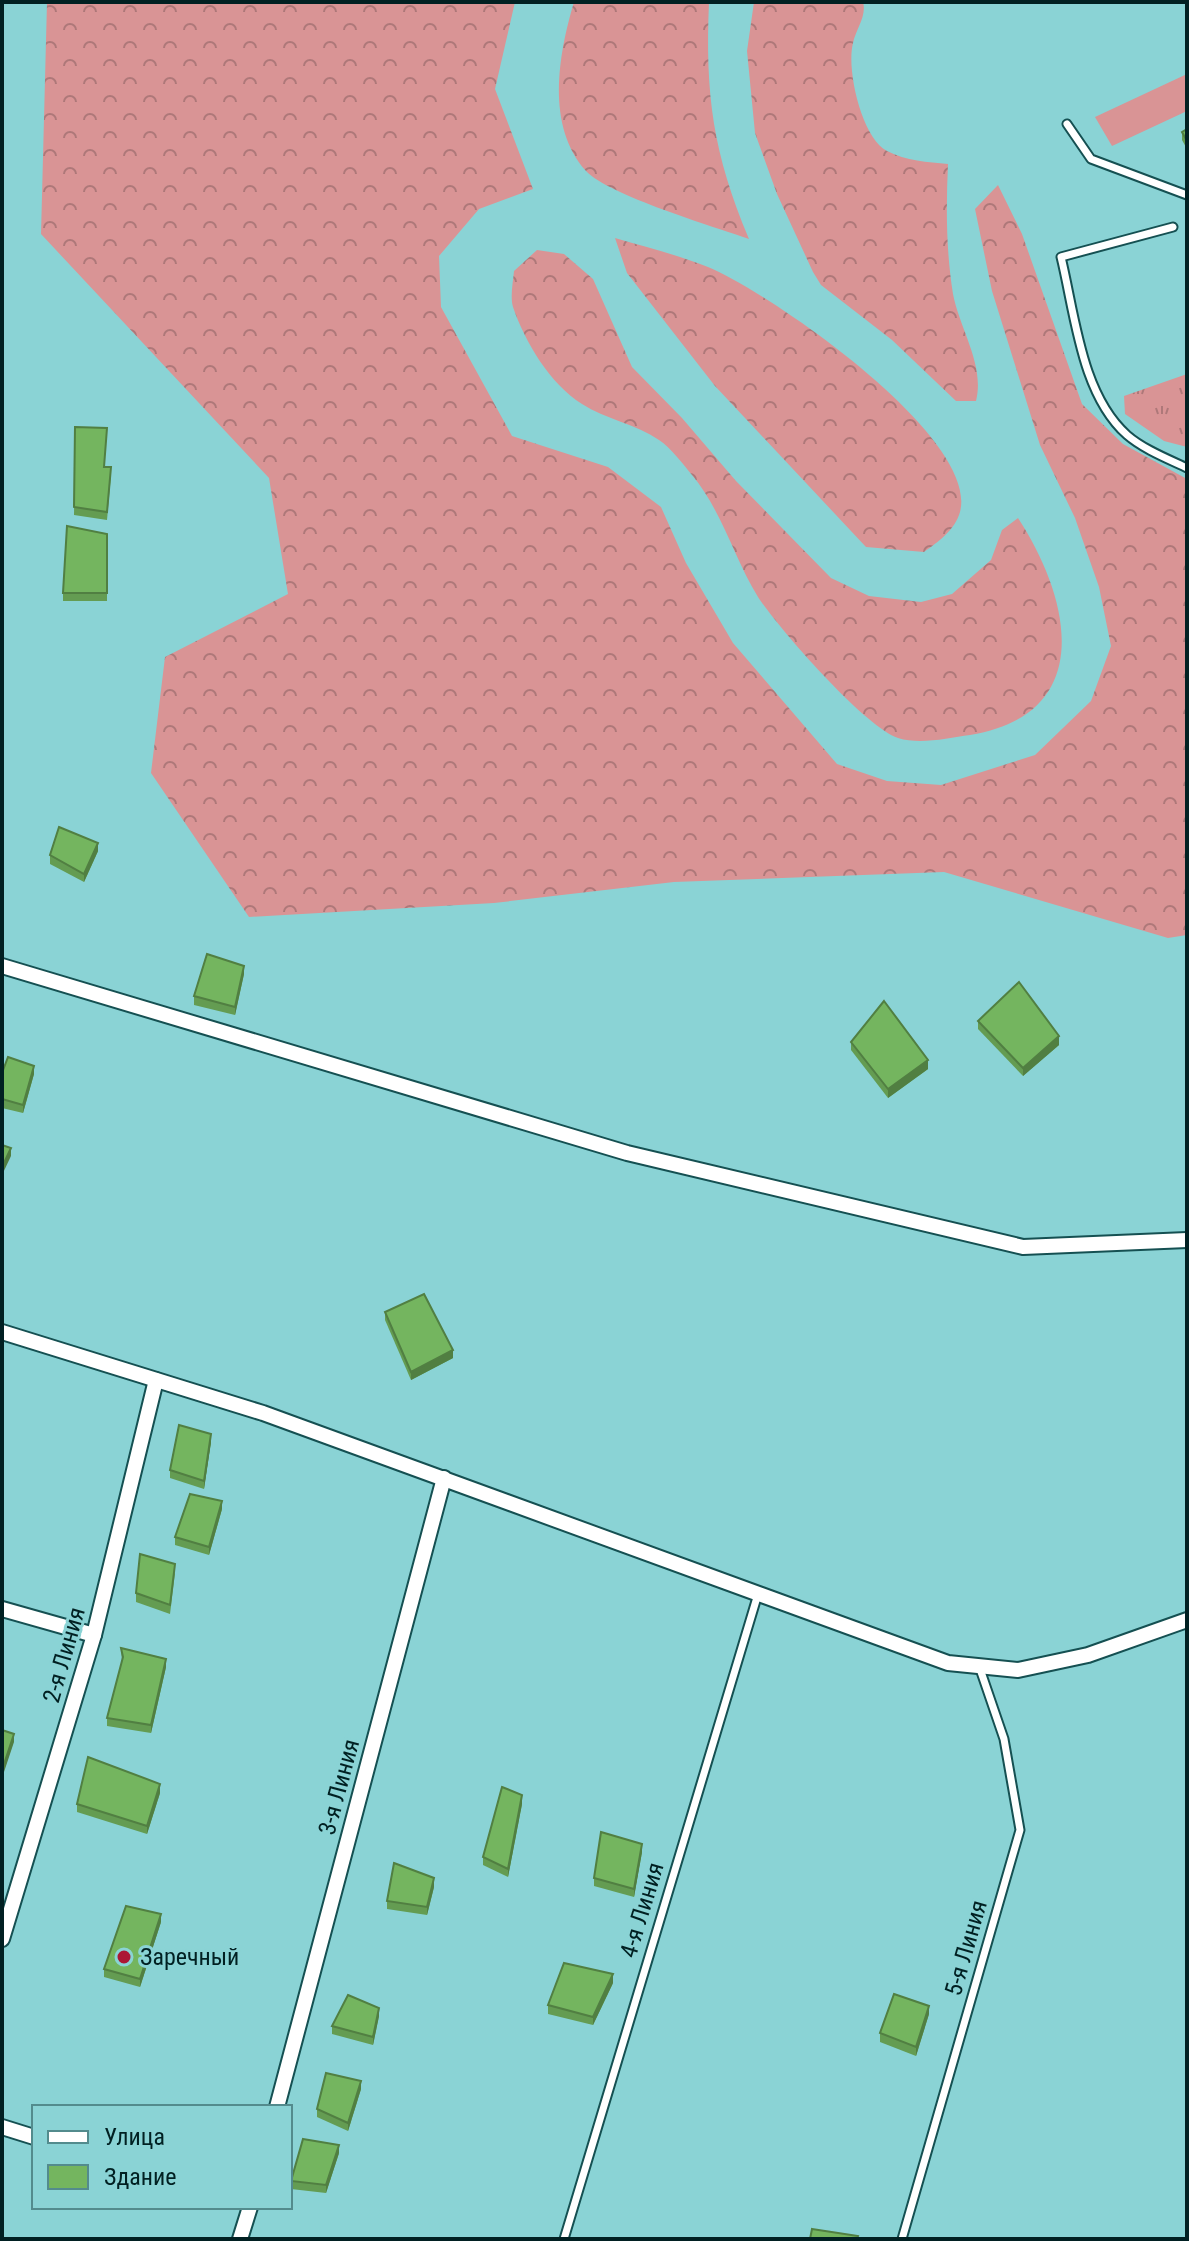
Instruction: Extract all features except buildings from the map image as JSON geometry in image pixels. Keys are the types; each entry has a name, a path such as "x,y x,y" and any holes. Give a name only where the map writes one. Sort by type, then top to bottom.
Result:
{"street":[{"path":"2,966 627,1153 1023,1247 1187,1240"},
{"path":"2,1332 263,1413 948,1663 1018,1670 1088,1655 1187,1620"},
{"name":"2-я Линия","path":"2,1939 94,1635 156,1380"},
{"name":"3-я Линия","path":"278,2105 444,1478"},
{"path":"2,1609 94,1635"},
{"path":"2,2127 32,2136"},
{"path":"240,2239 249,2209"}],"lane":[{"path":"1067,124 1091,159 1187,195"},
{"path":"1173,227 1061,257 1088,369 1102,403 1127,435 1187,468"},
{"name":"4-я Линия","path":"564,2239 758,1593"},
{"name":"5-я Линия","path":"902,2239 1020,1830 1004,1739 979,1666"}],"green space":[{"path":"47,2 515,2 495,89 533,189 479,209 439,256 441,307 512,436 608,467 661,507 686,563 733,643 837,764 887,781 941,785 1035,755 1091,701 1111,646 1099,587 1075,518 1040,445 992,291 975,209 998,185 1022,234 1082,404 1123,444 1187,479 1187,935 1168,938 944,872 674,882 494,903 249,917 151,773 165,657 288,594 269,478 41,234"},
{"path":"574,2 709,2 708,66 714,123 727,179 749,239 638,200 586,171 573,153 560,112 560,67"},
{"path":"754,2 863,2 851,55 854,86 870,132 878,144 894,154 948,164 947,229 951,278 956,307 975,361 976,401 956,401 892,340 821,285 813,272 777,194 755,133 747,51"},
{"path":"1187,74 1187,111 1112,146 1095,117"},
{"path":"615,238 697,263 737,282 776,305 864,371 905,408 938,446 957,481 960,512 950,530 924,552 866,547 715,386 627,273"},
{"path":"537,250 564,254 593,279 632,367 682,418 736,481 831,578 869,596 921,602 952,594 991,560 1002,530 1018,518 1051,583 1060,617 1062,649 1055,678 1039,704 1011,723 970,735 934,740 898,738 865,716 768,612 712,504 672,452 650,434 582,404 549,374 518,320 512,299 514,271"},
{"path":"1187,374 1187,447 1164,441 1125,414 1124,396"}],"place":[{"name":"Заречный","path":"124,1957"}]}
